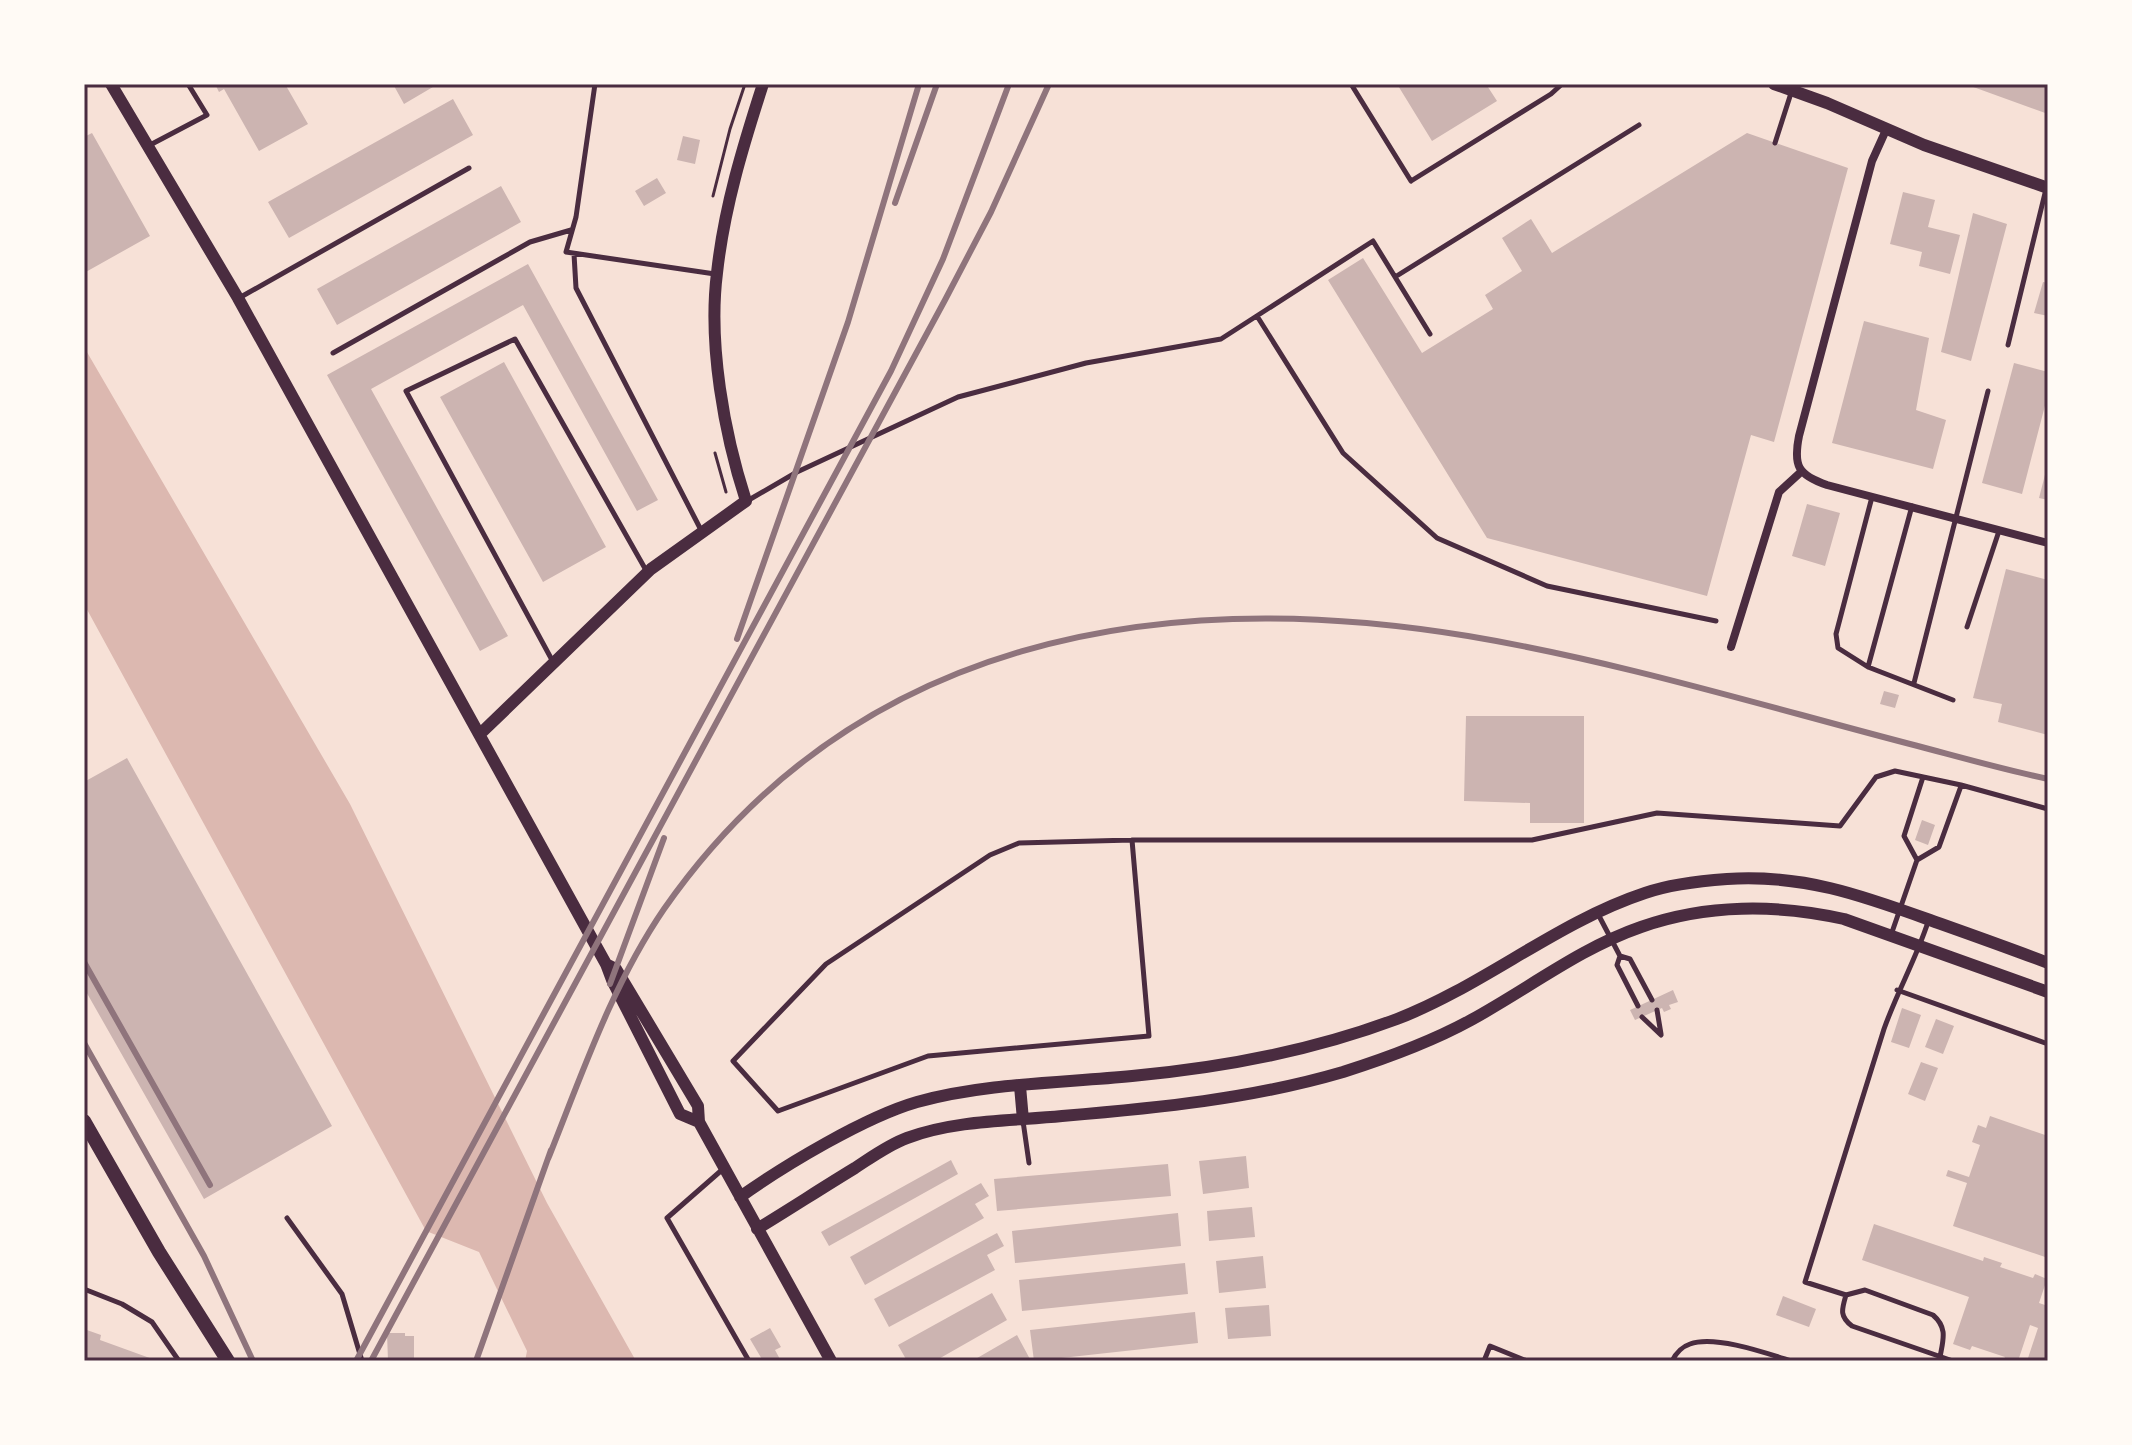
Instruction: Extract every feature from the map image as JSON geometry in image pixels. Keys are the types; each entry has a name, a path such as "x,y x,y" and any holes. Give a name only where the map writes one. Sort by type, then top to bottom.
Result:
{"main road":[{"path":"84,1121 159,1252 228,1361"}],"street":[{"path":"111,84 238,298 480,734 606,964 680,1114 699,1122"},
{"path":"480,734 647,573 746,501 734,461 722,395 715,317 716,274 734,178 763,84"},
{"path":"1774,84 1827,103 1886,130 2047,188"},
{"path":"1886,130 1872,161 1796,454 1804,474 1827,485 2048,543"},
{"path":"1731,647 1779,492 1804,474"},
{"path":"740,1197 768,1178 895,1110 944,1096 1183,1071 1321,1044 1395,1020 1438,1001 1597,913 1663,888 1730,879 1802,881 1900,909 2048,963"},
{"path":"757,1229 886,1147 907,1138 955,1127 1163,1107 1247,1095 1343,1072 1445,1033 1611,939 1659,921 1728,909 1769,908 1844,919 2048,992"},
{"path":"606,964 616,969 698,1106 699,1122 723,1169 831,1361"},
{"path":"1020,1086 1023,1120"}],"lane":[{"path":"149,146 207,115 188,84"},
{"path":"595,84 566,252 716,274"},
{"path":"1351,84 1411,181 1551,94 1562,84"},
{"path":"1775,143 1792,90"},
{"path":"1395,277 1639,125"},
{"path":"238,298 469,168"},
{"path":"2008,345 2047,188"},
{"path":"333,353 530,242 572,229"},
{"path":"746,501 797,472 958,397 1086,363 1216,340 1373,241 1430,334"},
{"path":"574,254 576,288 702,531"},
{"path":"1257,316 1343,453 1437,538 1547,586 1716,621"},
{"path":"554,663 406,391 515,339 647,573"},
{"path":"1914,683 1988,391"},
{"path":"1872,496 1836,634 1838,648 1868,667 1953,700"},
{"path":"1868,667 1912,506"},
{"path":"1967,627 1999,530"},
{"path":"1132,840 1149,1036 928,1056 778,1111 733,1061 826,964 990,855 1019,843 1132,840 1532,840 1657,813 1840,826 1876,777 1895,771 2048,809"},
{"path":"1917,860 1904,836 1923,777"},
{"path":"1891,936 1917,860 1939,847 1961,785"},
{"path":"1597,913 1620,956 1630,959 1652,1000"},
{"path":"1929,920 1912,968 1897,990 1805,1282 1846,1295 1865,1290 1933,1315 1942,1323 1944,1333 1940,1357"},
{"path":"1620,956 1617,965 1638,1006"},
{"path":"1897,990 2048,1044"},
{"path":"1642,1017 1661,1035 1657,1010"},
{"path":"1023,1120 1029,1163"},
{"path":"723,1169 667,1218 749,1361"},
{"path":"287,1218 342,1294 362,1361"},
{"path":"84,1289 122,1304 152,1322 179,1361"},
{"path":"1846,1295 1841,1311 1852,1326 1953,1361"},
{"path":"1672,1361 1677,1352 1693,1342 1752,1349 1791,1361"},
{"path":"1484,1361 1490,1346 1527,1361"}],"shaded area":[{"path":"84,347 350,804 547,1203 636,1361 525,1361 527,1351 479,1252 426,1231 84,604"}],"building":[{"path":"215,84 285,84 308,124 259,151 224,89 219,92"},
{"path":"393,84 438,84 404,104"},
{"path":"1397,84 1486,84 1497,101 1432,141"},
{"path":"1965,84 2048,84 2048,114"},
{"path":"453,99 473,135 289,238 268,202"},
{"path":"92,133 150,236 84,273 84,137"},
{"path":"1747,133 1848,168 1774,442 1751,435 1707,596 1487,538 1328,280 1363,258 1422,353 1493,309 1485,295 1522,271 1502,238 1531,219 1552,253"},
{"path":"683,136 700,140 695,164 677,160"},
{"path":"657,178 666,193 644,206 635,191"},
{"path":"501,186 521,222 337,325 317,289"},
{"path":"1903,192 1935,200 1928,227 1960,235 1950,274 1919,266 1922,252 1890,244"},
{"path":"1973,213 2007,224 1971,361 1941,352"},
{"path":"528,264 658,500 637,511 523,305 371,389 508,636 480,651 327,375"},
{"path":"2043,282 2048,283 2048,316 2034,313"},
{"path":"1864,321 1929,338 1916,410 1946,420 1933,469 1832,443"},
{"path":"504,362 606,547 543,582 440,397"},
{"path":"2014,363 2048,372 2048,394 2022,494 1982,483"},
{"path":"2048,467 2048,500 2039,498"},
{"path":"1807,504 1840,513 1825,566 1792,556"},
{"path":"2006,569 2048,580 2048,735 1998,722 2002,704 1973,698"},
{"path":"1884,691 1899,695 1895,708 1880,704"},
{"path":"1466,716 1584,716 1584,823 1530,823 1530,803 1464,801"},
{"path":"127,758 332,1126 204,1199 84,988 84,782"},
{"path":"1922,820 1935,825 1928,845 1915,840"},
{"path":"1673,990 1678,1002 1669,1005 1671,1009 1664,1012 1662,1008 1635,1020 1630,1010"},
{"path":"1902,1008 1921,1015 1909,1048 1891,1042"},
{"path":"1936,1019 1954,1026 1943,1054 1925,1047"},
{"path":"1921,1062 1938,1068 1925,1101 1908,1094"},
{"path":"1990,1116 2048,1136 2048,1258 1953,1226 1967,1183 1946,1176 1948,1170 1969,1177 1980,1145 1972,1142 1978,1125 1986,1128"},
{"path":"1246,1156 1249,1188 1203,1194 1199,1161"},
{"path":"951,1160 958,1174 829,1246 821,1232"},
{"path":"1168,1164 1171,1196 997,1211 994,1179"},
{"path":"981,1183 989,1196 975,1204 984,1218 865,1285 850,1257"},
{"path":"1252,1207 1255,1237 1209,1241 1207,1211"},
{"path":"1178,1213 1181,1246 1015,1263 1012,1231"},
{"path":"1874,1224 1983,1261 1984,1257 2002,1263 2000,1267 2033,1278 2035,1274 2047,1279 2039,1303 2048,1306 2048,1361 2027,1361 2038,1328 2030,1325 2018,1361 2003,1361 2005,1357 1972,1346 1970,1350 1953,1344 1969,1297 1862,1260"},
{"path":"997,1233 1004,1246 987,1255 995,1270 889,1327 874,1299"},
{"path":"1263,1256 1266,1288 1219,1293 1216,1261"},
{"path":"1185,1263 1188,1294 1022,1311 1019,1280"},
{"path":"992,1293 1007,1320 935,1361 907,1361 898,1345"},
{"path":"1783,1296 1816,1309 1809,1327 1776,1315"},
{"path":"1269,1305 1271,1336 1228,1339 1225,1308"},
{"path":"1195,1312 1198,1343 1034,1361 1030,1330"},
{"path":"770,1328 781,1347 775,1350 781,1361 763,1361 750,1339"},
{"path":"84,1329 101,1335 100,1340 158,1361 84,1361"},
{"path":"387,1333 414,1336 414,1358 388,1361"},
{"path":"1017,1335 1031,1361 972,1361"}],"railway":[{"path":"737,639 848,322 919,84"},
{"path":"895,203 937,84"},
{"path":"356,1361 891,371 943,259 1009,84"},
{"path":"371,1361 945,300 991,212 1049,84"},
{"path":"548,1159 613,999 645,938 664,909 740,817 826,744 920,690 1021,651 1128,628 1239,619 1353,622 1468,636 1635,671 2048,779"},
{"path":"610,984 664,838"},
{"path":"84,962 210,1185"},
{"path":"84,1043 204,1256 253,1361"},
{"path":"476,1361 551,1150"}]}
